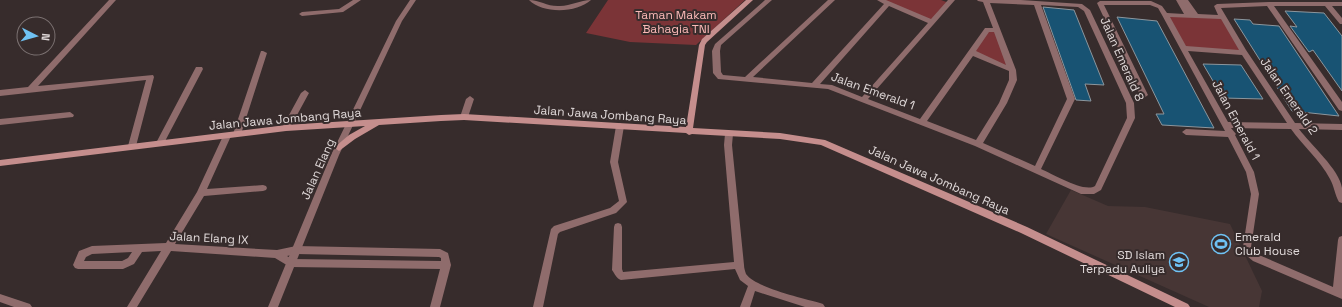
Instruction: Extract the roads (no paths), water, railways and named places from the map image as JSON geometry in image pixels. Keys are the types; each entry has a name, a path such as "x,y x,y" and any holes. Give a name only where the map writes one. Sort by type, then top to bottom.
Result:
{"main road":[{"path":"688,132 702,45 704,41 750,0"},
{"name":"Jalan Jawa Jombang Raya","path":"0,163 286,128 464,117 620,126 688,132 780,136 822,142 1024,230 1185,307"},
{"path":"339,148 352,137 376,123"}],"street":[{"path":"30,90 114,0"},
{"path":"302,14 341,11 358,0"},
{"name":"Jalan Elang","path":"273,307 339,148 399,20 412,0"},
{"path":"532,0 543,6 560,8 571,7 588,0"},
{"name":"Jalan Emerald 1","path":"769,0 718,44 716,51 717,73 722,77 727,79 815,84 829,87 864,99 978,144 1081,191"},
{"path":"747,79 832,0"},
{"path":"880,0 932,22"},
{"path":"941,0 950,1"},
{"path":"978,144 1003,103 1014,80 1012,70 983,0 1037,4 1071,99 1037,170"},
{"path":"1179,0 1193,16"},
{"path":"1186,0 1193,16"},
{"path":"864,99 950,1"},
{"name":"Jalan Emerald 1","path":"1144,95 1100,3 1151,3 1160,7 1232,134 1254,184 1255,194 1247,246 1250,253 1268,264 1340,294"},
{"path":"815,84 888,4"},
{"name":"Jalan Emerald 8","path":"1037,4 1080,6 1087,10 1132,111 1131,118 1098,188 1094,191 1081,191"},
{"path":"1269,4 1342,4"},
{"path":"1269,4 1342,108"},
{"name":"Jalan Emerald 2","path":"1269,4 1217,6 1293,126 1333,176 1340,188 1342,200"},
{"path":"1327,4 1342,22"},
{"path":"1165,15 1223,17"},
{"path":"922,122 973,53 988,30 996,30"},
{"path":"1183,48 1245,52"},
{"path":"237,134 263,53"},
{"path":"973,53 1012,70"},
{"path":"160,143 200,69"},
{"path":"0,93 150,77 132,146"},
{"path":"286,128 304,93"},
{"path":"464,117 470,99"},
{"path":"0,122 70,115"},
{"path":"1226,125 1342,127"},
{"path":"538,307 554,232 557,229 613,211 623,202 614,162 620,126"},
{"path":"1186,132 1232,134"},
{"path":"729,134 728,145 739,265 742,275 746,280 753,284 820,307"},
{"path":"132,307 201,193 227,136"},
{"path":"201,193 263,188"},
{"path":"618,227 617,270 621,276 739,265"},
{"path":"1340,294 1342,240"},
{"name":"Jalan Elang IX","path":"139,249 131,261 123,265 78,265 82,254 89,251 169,247 277,254 296,250 440,253 445,256 446,265"},
{"path":"277,254 290,263 446,265 436,307"},
{"path":"745,307 753,284"},
{"path":"0,298 27,307"}],"place":[{"name":"Emerald Club House","path":"1221,244"},
{"name":"SD Islam Terpadu Auliya","path":"1179,262"}],"park label":[{"name":"Taman Makam Bahagia TNI","path":"676,22"}]}
